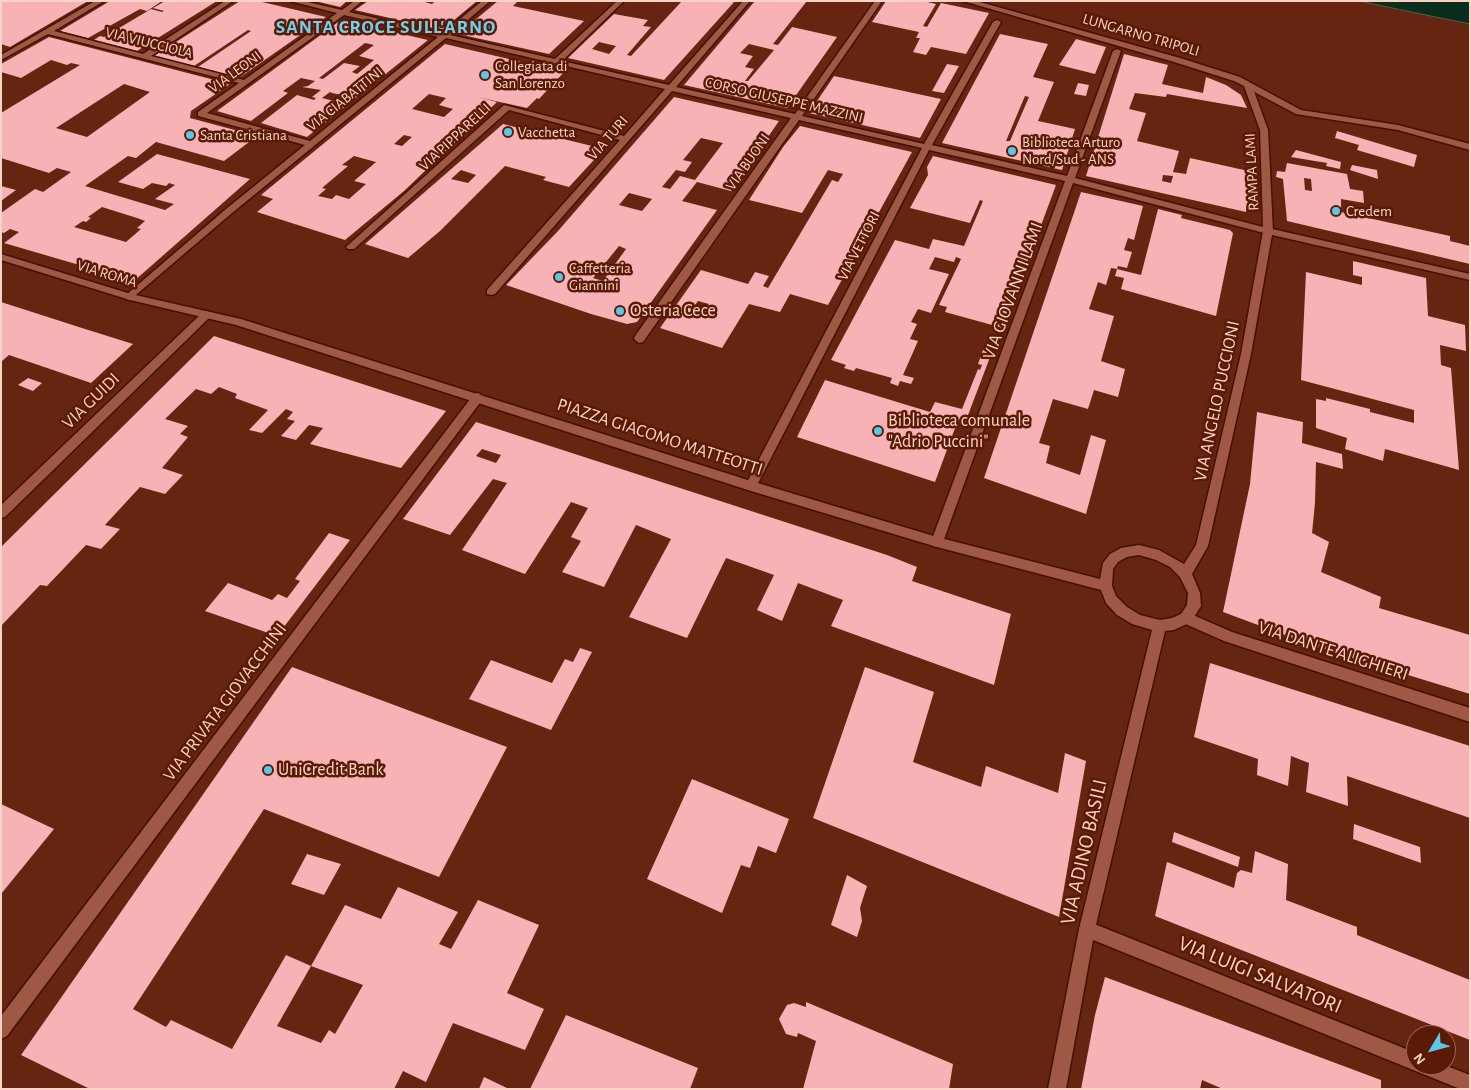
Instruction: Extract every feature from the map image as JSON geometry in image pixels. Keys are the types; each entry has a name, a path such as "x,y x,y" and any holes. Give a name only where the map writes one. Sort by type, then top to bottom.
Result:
{"street":[{"path":"1,58 101,1"},
{"path":"145,56 230,1"},
{"name":"CORSO GIUSEPPE MAZZINI","path":"292,1 1071,180 1268,231 1470,277"},
{"name":"VIA LEONI","path":"311,144 201,114 358,1"},
{"name":"VIA CIABATTINI","path":"130,297 311,144 486,1"},
{"path":"556,62 621,1"},
{"name":"VIA TURI","path":"491,292 746,1"},
{"name":"VIA BUONI","path":"639,339 878,1"},
{"name":"LUNGARNO TRIPOLI","path":"966,1 1004,10 1237,78 1299,112 1398,128 1470,147"},
{"name":"VIA VETTORI","path":"751,486 926,148 997,22"},
{"name":"VIA VIUCCIOLA","path":"48,32 244,82"},
{"name":"VIA GIOVANNI LAMI","path":"937,542 1071,180 1116,51"},
{"name":"RAMPA LAMI","path":"1248,85 1264,130 1268,231"},
{"name":"VIA PIPPARELLI","path":"351,248 507,107 626,138"},
{"name":"VIA ANGELO PUCCIONI","path":"1185,573 1202,546 1246,354 1268,231"},
{"name":"VIA ROMA","path":"1,257 130,297 206,315"},
{"name":"PIAZZA GIACOMO MATTEOTTI","path":"206,315 237,322 478,397 751,486 937,542 1023,566 1106,586"},
{"name":"VIA GUIDI","path":"1,513 206,315"},
{"name":"VIA PRIVATA GIOVACCHINI","path":"1,1030 478,397"},
{"path":"1139,550 1159,555 1174,563 1185,573 1194,593 1194,606 1186,618 1174,624 1160,626 1137,620 1122,611 1112,599 1106,586 1107,567 1114,558 1125,552 1139,550"},
{"name":"VIA DANTE ALIGHIERI","path":"1186,618 1229,637 1470,715"},
{"name":"VIA ADINO BASILI","path":"1057,1089 1087,929 1160,626"},
{"name":"VIA LUIGI SALVATORI","path":"1087,929 1406,1058"},
{"path":"1447,1075 1470,1084"}],"shaded area":[{"path":"1359,1 1470,1 1470,24 1392,8"}],"building":[{"path":"1,1 88,1 10,47 1,44"},
{"path":"110,1 162,1 147,11 140,9 88,38 60,31"},
{"path":"165,1 217,1 137,51 94,40 100,36 104,37 151,9 164,11 153,8"},
{"path":"240,1 258,1 326,17 239,78 198,67 251,31 248,30 194,66 154,56"},
{"path":"319,1 347,1 340,7 319,2"},
{"path":"368,1 421,1 432,4 435,1 477,1 442,30 355,10"},
{"path":"498,1 518,1 513,6 584,21 549,54 458,34"},
{"path":"682,1 735,1 664,80 568,58 614,14 648,20 643,26 651,27 627,55 631,56","holes":["599,42 616,46 609,54 592,49"]},
{"path":"755,1 807,1 773,44 778,45 792,27 837,37 787,108 684,85","holes":["749,44 774,50 748,81 745,81 754,69 745,67 753,56 740,53"]},
{"path":"886,1 923,1 936,4 923,26 927,27 941,3 989,13 966,54 931,47 926,55 913,52 920,38 916,38 919,32 872,22"},
{"path":"341,20 428,40 307,137 261,123 297,95 314,100 316,98 312,97 321,90 302,87 308,86 315,81 301,78 283,91 288,93 251,121 217,111","holes":["365,43 374,45 359,56 374,60 357,74 352,72 360,66 344,63 323,79 319,78","330,92 332,93 342,95 334,101 322,98"]},
{"path":"1000,34 1048,44 1033,77 1054,82 1038,121 1075,129 1062,170 942,143","holes":["1025,96 1029,97 1010,141 1006,141"]},
{"path":"49,37 230,84 191,111 190,118 257,136 224,161 156,142 136,158 128,156 85,186 165,210 174,204 155,199 175,185 169,183 166,186 152,183 143,189 118,182 157,154 250,179 134,281 4,243 19,232 10,229 4,233 1,232 1,213 35,189 43,192 71,172 57,168 49,173 1,158 1,113 80,65 71,63 67,65 51,60 21,78 1,72 1,64","holes":["124,84 150,92 87,137 56,128","102,207 137,218 145,221 137,228 141,229 126,242 74,227 83,221 86,222 91,218 88,217"]},
{"path":"1076,39 1106,47 1095,74 1059,65"},
{"path":"445,44 564,72 539,99 537,98 527,108 477,97 497,102 404,191 345,240 257,212 273,199 261,195","holes":["429,94 446,98 439,105 453,109 444,117 412,109","404,135 412,137 402,146 394,144","354,156 376,162 354,181 366,184 349,199 336,195 332,199 318,196 326,189 322,188 348,166 342,165"]},
{"path":"1124,54 1168,65 1162,84 1203,93 1206,77 1226,85 1241,95 1247,108 1167,94 1166,97 1135,93 1129,109 1146,113 1137,141 1179,151 1173,172 1186,174 1190,158 1253,172 1246,212 1086,176","holes":["1163,175 1173,176 1171,183 1162,181"]},
{"path":"947,64 959,66 944,93 932,91"},
{"path":"834,76 941,99 920,138 809,113"},
{"path":"1078,83 1089,85 1086,96 1074,94"},
{"path":"674,97 779,121 731,191 697,182 682,201 717,210 637,322 627,324 591,314 506,285 558,231","holes":["701,138 723,143 695,180 680,176 670,189 662,187 676,170 685,172 692,162 683,160","629,193 652,199 642,211 619,205","619,246 626,249 603,281 593,278"]},
{"path":"503,124 604,149 569,187 543,180 546,177 505,166 440,231 408,258 365,244","holes":["461,170 476,175 468,183 451,179"]},
{"path":"800,126 912,152 828,305 790,294 780,312 749,304 722,348 660,328 701,270 748,284 755,272 769,276 763,286 768,288 832,180 838,182 843,174 828,170 802,213 749,200 783,147","holes":["698,301 709,304 706,308 695,305"]},
{"path":"1337,131 1417,155 1414,167 1357,150 1359,145 1335,138"},
{"path":"1296,150 1341,162 1340,169 1326,166 1327,163 1291,157"},
{"path":"933,156 1056,185 1003,328 945,312 947,307 939,305 961,259 956,257 954,262 935,257 929,269 949,274 931,313 918,309 911,322 917,324 910,339 918,341 903,375 914,378 911,384 900,381 898,386 890,383 892,378 856,368 854,371 844,368 846,365 831,360 895,240 929,249 933,239 964,246 983,201 980,200 970,223 910,208 928,175 927,167"},
{"path":"1287,163 1347,174 1350,189 1363,191 1364,203 1341,199 1341,212 1450,236 1450,241 1470,246 1470,264 1287,221 1283,179 1276,177 1277,171 1285,172","holes":["1304,178 1311,179 1312,191 1305,190"]},
{"path":"1352,165 1377,170 1378,179 1350,170"},
{"path":"1,186 16,190 1,201"},
{"path":"1081,192 1143,206 1134,240 1128,238 1124,250 1132,252 1127,268 1118,266 1117,269 1111,268 1106,285 1098,282 1089,309 1114,316 1101,361 1125,369 1118,397 1094,390 1088,409 1053,399 1039,443 1050,446 1046,463 1080,475 1091,435 1106,440 1086,514 984,478"},
{"path":"1158,209 1182,215 1181,218 1230,230 1233,233 1216,316 1121,289 1124,278 1115,276 1117,269 1141,275"},
{"path":"1353,261 1426,278 1428,316 1465,325 1466,351 1440,345 1441,365 1451,368 1459,470 1385,449 1383,461 1345,449 1347,438 1316,428 1316,399 1326,401 1326,398 1414,423 1414,410 1301,380 1306,272 1362,285 1362,277 1353,275"},
{"path":"1,302 133,344 91,383 9,355 1,362"},
{"path":"214,336 446,411 401,468 310,444 323,428 309,425 296,440 281,436 295,421 287,419 293,412 286,409 262,433 249,430 268,410 235,398 237,394 219,387 211,394 196,389 165,419 188,426 180,434 188,437 162,468 183,475 165,494 140,487 105,525 120,529 101,549 86,545 47,586 40,585 1,626 1,547"},
{"path":"983,350 992,352 965,423 958,420 935,482 797,437 825,380 930,412 935,402 962,409 978,369 980,370 982,365 978,364"},
{"path":"28,378 42,383 33,391 18,385"},
{"path":"1257,412 1303,422 1302,443 1342,454 1343,469 1316,462 1312,533 1329,542 1321,572 1381,597 1379,608 1470,635 1470,694 1320,648 1223,612 1250,484"},
{"path":"476,422 887,555 917,567 912,581 1011,614 994,685 831,626 843,600 798,583 782,621 757,610 774,575 726,558 687,638 629,617 671,539 636,525 604,587 562,572 581,541 571,537 588,508 571,502 525,574 462,550 507,483 493,479 450,535 403,519","holes":["482,449 501,455 496,463 476,456"]},
{"path":"329,533 350,540 277,636 205,611 228,583 272,600 278,594 287,598 300,581 295,579"},
{"path":"580,648 592,652 551,730 469,699 491,660 552,683 565,659 573,662"},
{"path":"1210,663 1470,746 1470,818 1347,776 1348,806 1306,792 1309,763 1291,756 1288,786 1257,775 1258,759 1194,737"},
{"path":"292,667 507,747 439,877 264,809 133,1009 166,1027 171,1020 232,1049 286,955 311,966 345,905 381,919 398,887 458,912 439,944 451,949 478,900 539,925 507,993 544,1009 525,1050 453,1023 426,1082 403,1071 394,1089 90,1089 21,1055","holes":["311,966 363,985 335,1034 329,1030 321,1043 277,1026"]},
{"path":"865,667 934,692 913,762 981,787 986,766 1058,793 1065,753 1086,761 1059,917 813,818"},
{"path":"692,779 789,819 776,853 758,846 750,868 741,865 722,913 647,879"},
{"path":"1,804 54,829 1,894"},
{"path":"1354,824 1420,847 1421,863 1353,839"},
{"path":"1174,832 1240,857 1238,867 1172,842"},
{"path":"1255,851 1288,864 1286,900 1357,927 1357,935 1470,980 1470,1040 1456,1034 1456,1025 1432,1025 1155,916 1167,862 1234,888 1237,873 1241,870 1252,873"},
{"path":"307,854 341,864 324,895 291,884"},
{"path":"847,875 867,886 860,908 862,921 857,937 831,925"},
{"path":"1105,977 1381,1080 1381,1089 1223,1089 1202,1080 1200,1089 1081,1089 1095,1015"},
{"path":"806,1002 953,1064 949,1089 803,1089 816,1041 798,1033 797,1037 786,1034 779,1019 787,1005 794,1003 806,1007"},
{"path":"566,1015 698,1068 690,1089 530,1089"},
{"path":"484,1077 509,1089 479,1089"}],"place":[{"name":"Collegiata di San Lorenzo","path":"485,75"},
{"name":"Vacchetta","path":"508,132"},
{"name":"Santa Cristiana","path":"190,135"},
{"name":"Biblioteca Arturo Nord/Sud - ANS","path":"1012,151"},
{"name":"Credem","path":"1336,211"},
{"name":"Caffetteria Giannini","path":"559,277"},
{"name":"Osteria Cece","path":"620,311"},
{"name":"Biblioteca comunale \"Adrio Puccini\"","path":"878,431"},
{"name":"UniCredit Bank","path":"268,770"}],"district":[{"name":"SANTA CROCE SULL'ARNO","path":"386,27"}]}
